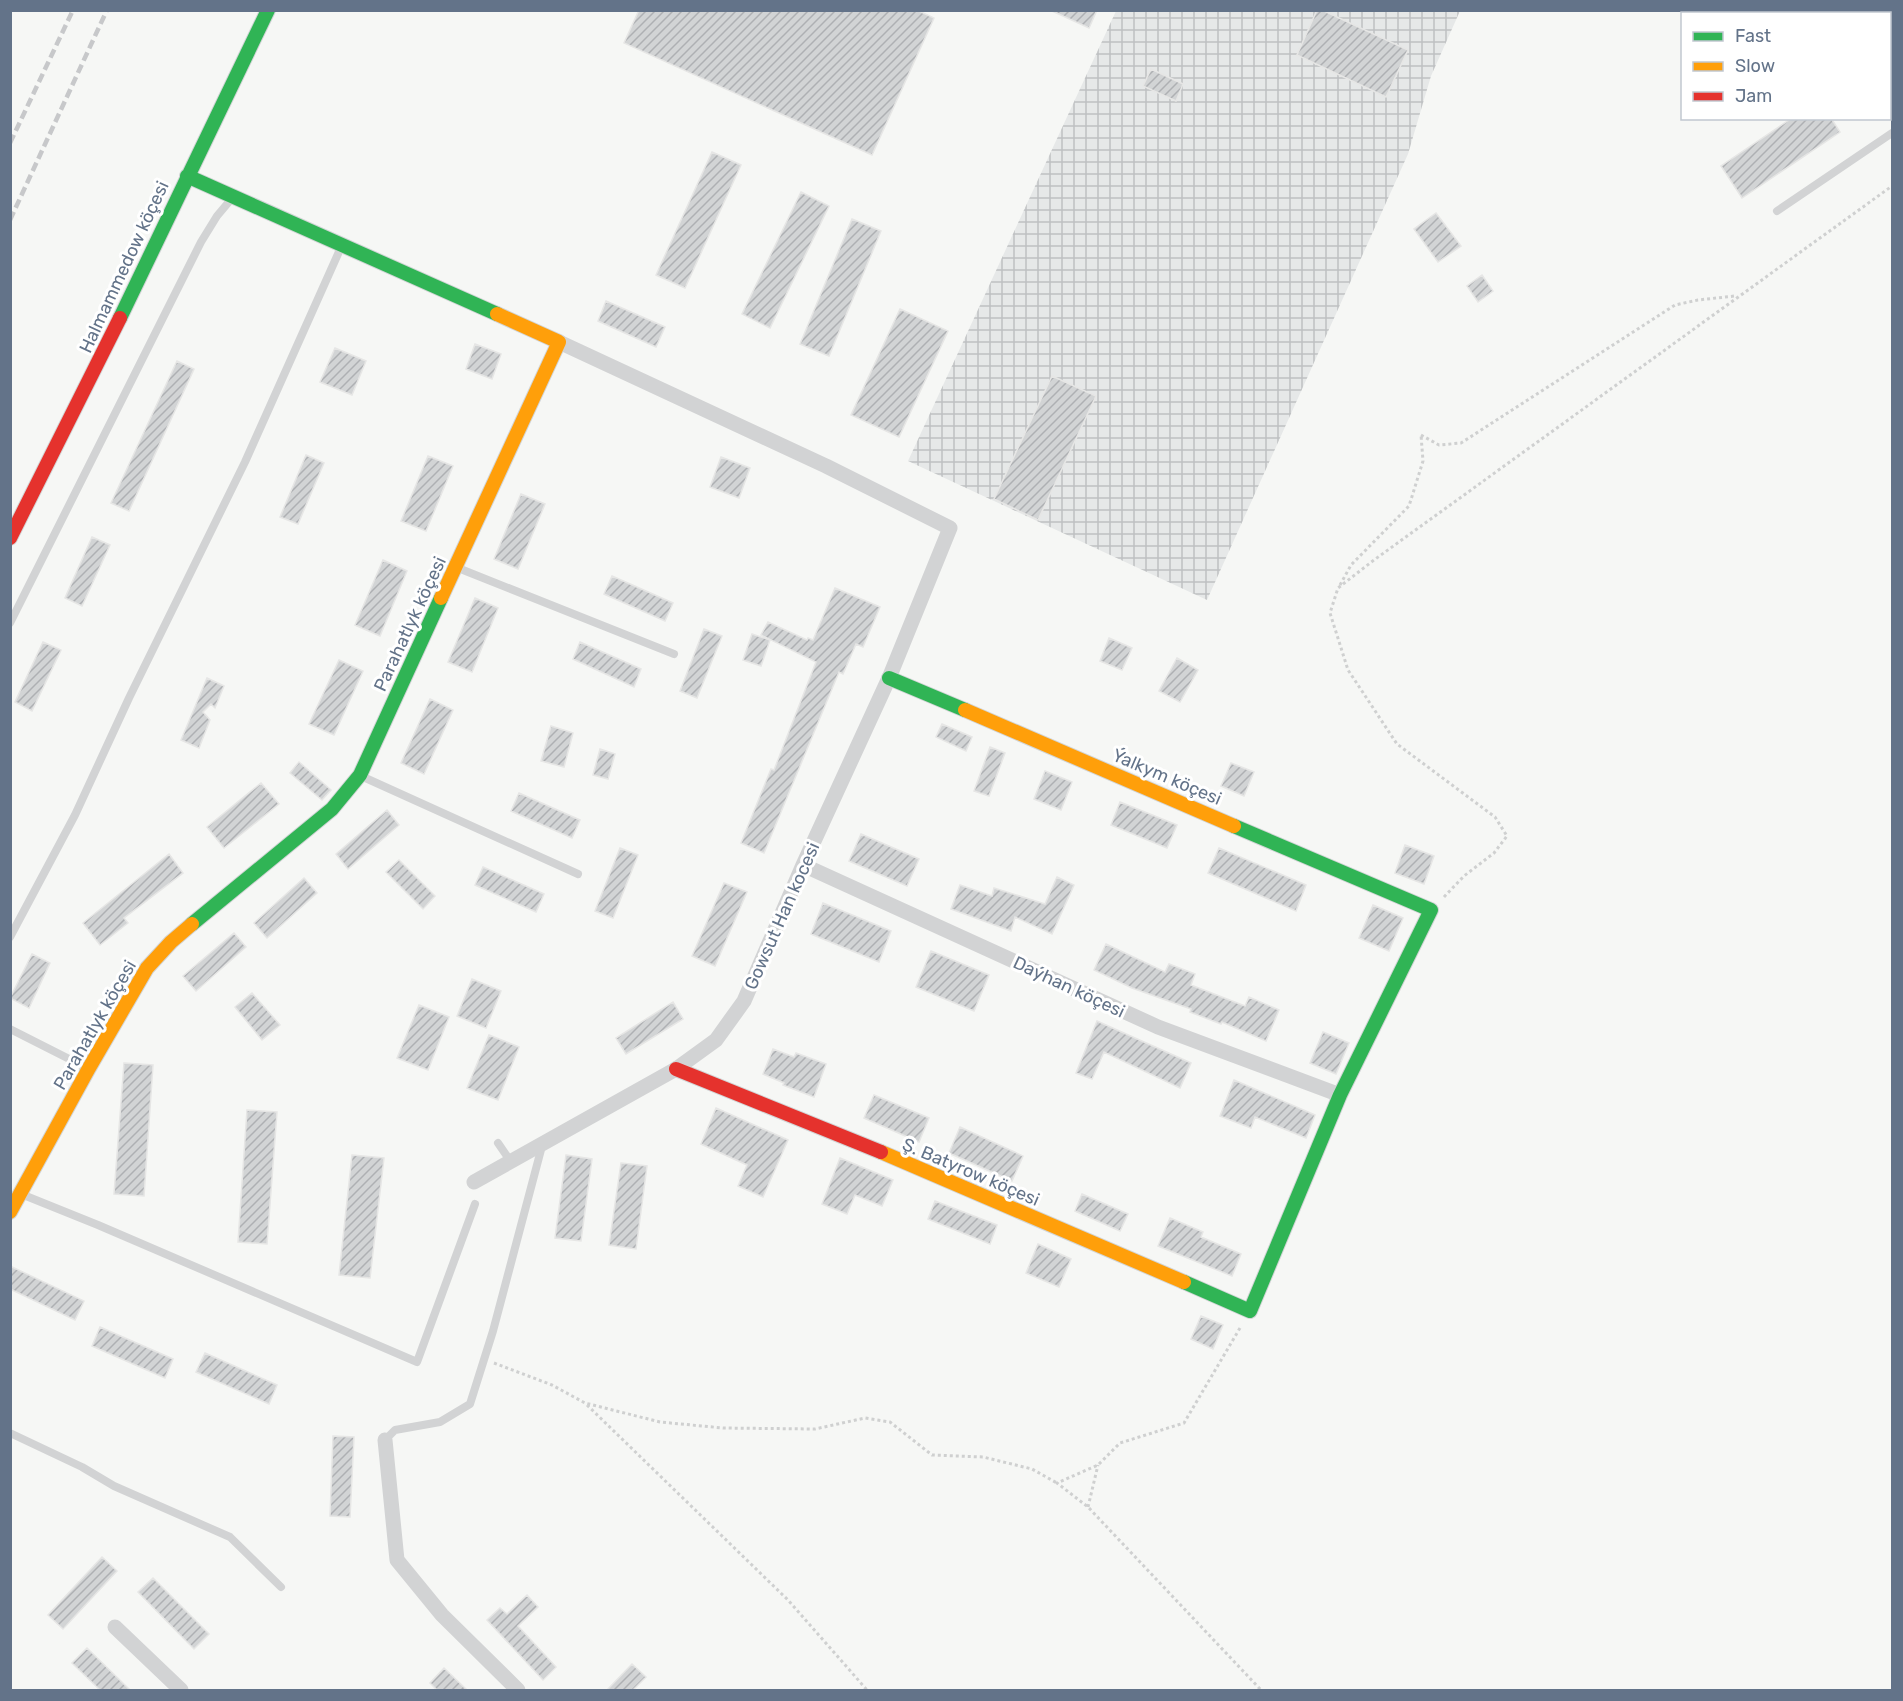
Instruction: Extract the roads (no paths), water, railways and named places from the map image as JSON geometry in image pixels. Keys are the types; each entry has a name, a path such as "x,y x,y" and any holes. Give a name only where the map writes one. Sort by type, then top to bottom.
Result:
{"street":[{"name":"Halmammedow köçesi","path":"10,538 93,374 268,10"},
{"path":"187,176 559,342"},
{"name":"Gowsut Han kocesi","path":"474,1182 676,1069 716,1040 744,1002 803,865 889,678 950,528 826,466 559,342"},
{"name":"Parahatlyk köçesi","path":"10,1212 15,1192 147,968 171,942 332,809 360,775 559,342"},
{"name":"Ýalkym köçesi","path":"889,678 1431,910 1340,1095"},
{"name":"Daýhan köçesi","path":"803,865 1158,1027 1340,1095"},
{"name":"Ş. Batyrow köçesi","path":"676,1069 905,1162 1250,1311 1340,1095"},
{"path":"385,1440 397,1560 442,1615 518,1690"},
{"path":"116,1627 181,1690"}],"lane":[{"path":"1777,211 1893,133"},
{"path":"10,623 201,242 217,216 234,196"},
{"path":"10,936 75,815 129,698 245,462 342,244"},
{"path":"456,567 674,654"},
{"path":"360,775 578,874"},
{"path":"10,1029 89,1068"},
{"path":"498,1143 511,1162"},
{"path":"385,1440 395,1430 440,1422 470,1404 526,1213 543,1144"},
{"path":"15,1192 98,1225 417,1362 475,1204"},
{"path":"10,1433 82,1467 114,1486 230,1538 281,1587"}],"railway":[{"path":"10,143 73,10"},
{"path":"10,220 107,10"}]}
